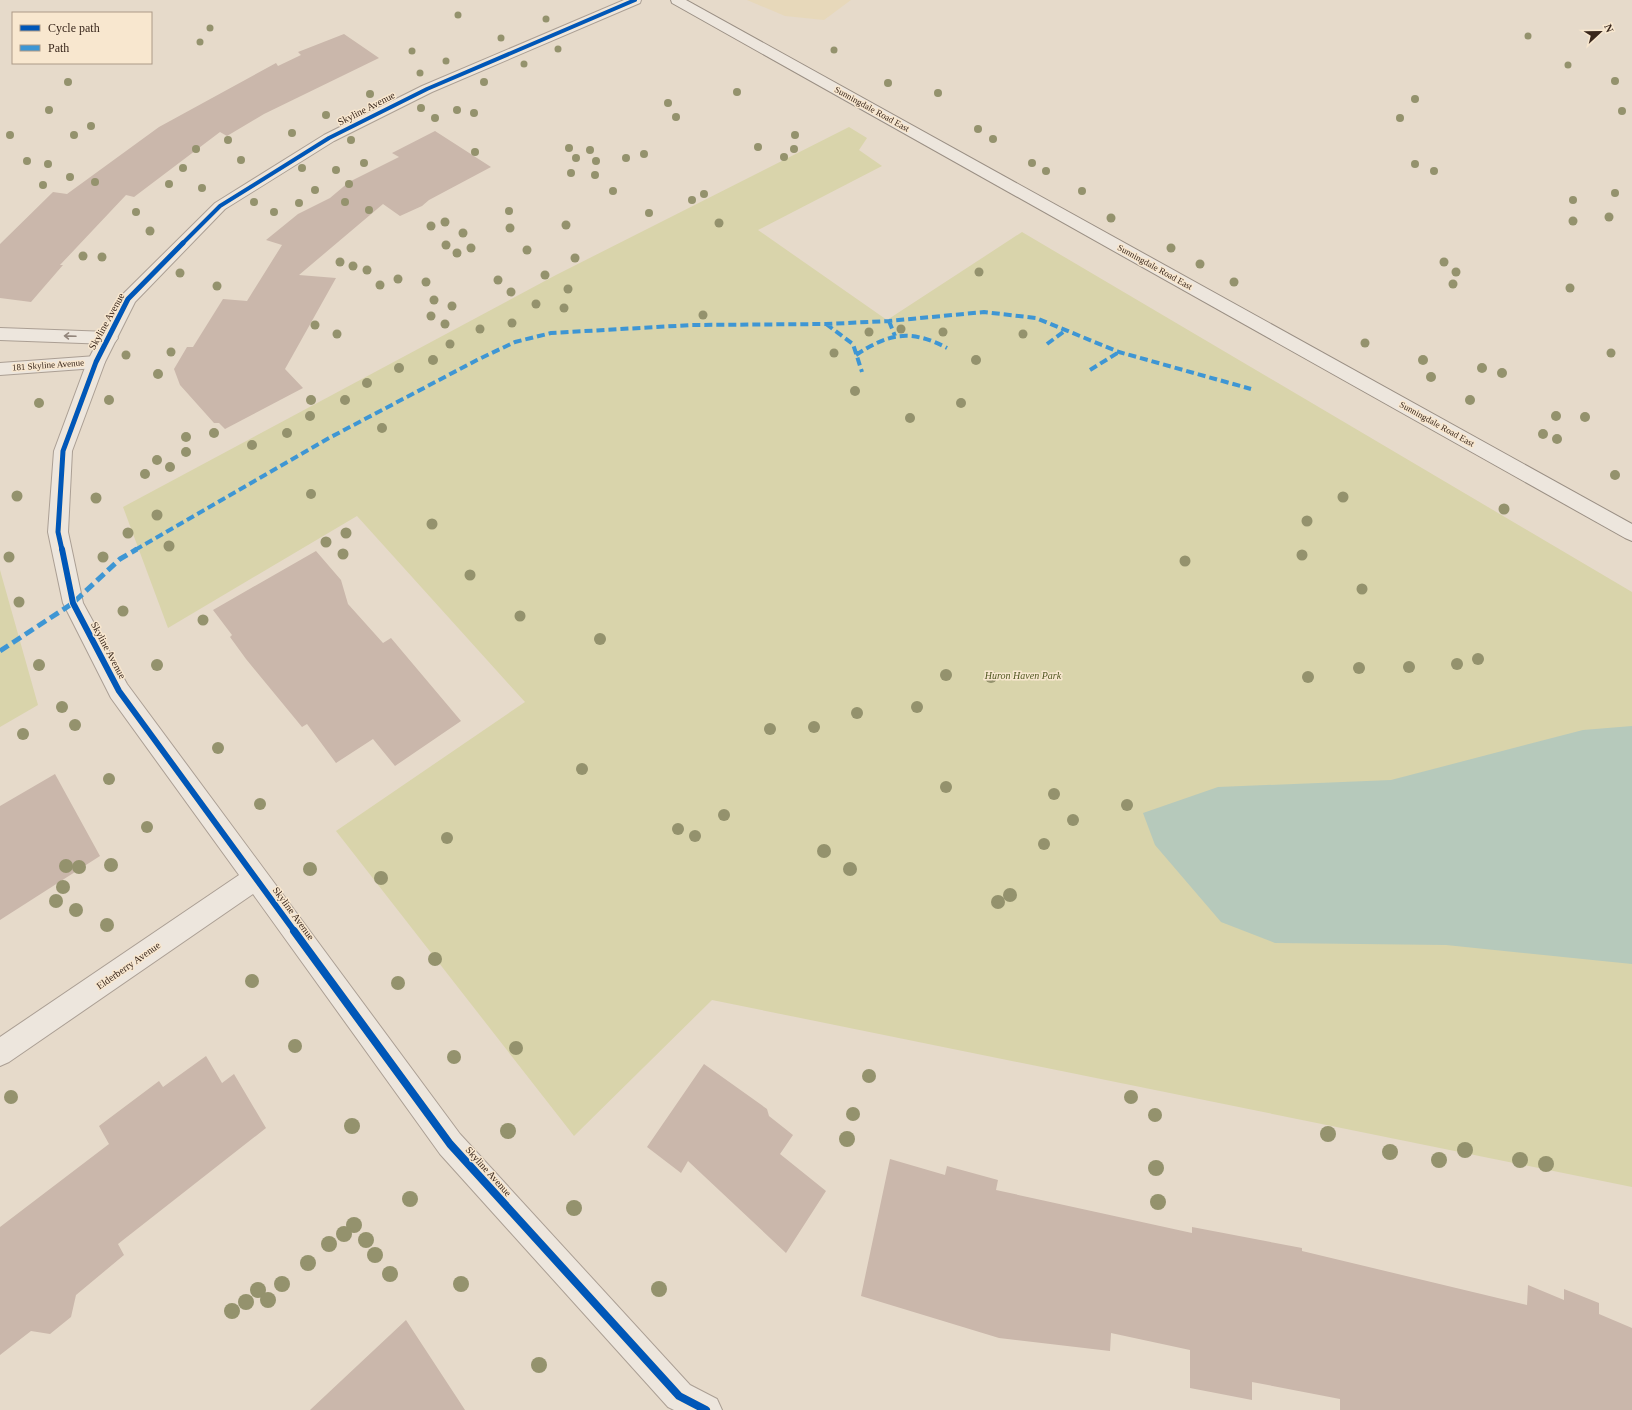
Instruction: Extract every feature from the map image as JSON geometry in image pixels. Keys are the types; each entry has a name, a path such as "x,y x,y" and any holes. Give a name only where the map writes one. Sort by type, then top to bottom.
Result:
{"street":[{"name":"Skyline Avenue","path":"635,0 427,89 329,138 220,206 128,299 96,362 63,451 58,532 73,603 119,691 450,1144 678,1396 706,1410"},
{"name":"Sunningdale Road East","path":"677,0 1632,533"},
{"path":"0,334 109,338"},
{"name":"181 Skyline Avenue","path":"0,369 96,362"},
{"name":"Elderberry Avenue","path":"0,1054 256,878"}],"shaded area":[{"path":"747,0 851,0 824,20 785,16"},
{"path":"1632,726 1632,964 1446,945 1275,943 1221,922 1155,845 1143,813 1218,787 1391,780 1583,730"}],"green space":[{"name":"Huron Haven Park","path":"849,127 867,138 859,150 882,166 758,230 887,320 1022,232 1632,592 1632,1187 712,1000 574,1136 336,831 525,702 357,516 168,628 123,507 556,275"},
{"path":"0,570 38,705 0,727"}],"building":[{"path":"344,34 379,58 264,114 227,136 220,132 134,197 126,195 60,265 63,265 31,302 0,298 0,244 53,192 67,194 159,127 276,63 278,66 301,55 298,52"},
{"path":"435,131 491,167 429,200 422,206 400,216 383,204 299,275 336,278 285,369 303,388 225,429 219,423 214,423 180,385 174,369 187,347 193,347 223,299 247,301 282,245 266,240 298,214 330,198 349,182 399,157 392,153"},
{"path":"316,551 341,580 348,604 383,643 391,638 461,721 395,766 373,739 336,763 307,724 302,727 246,659 230,637 232,635 213,610"},
{"path":"55,774 100,856 0,920 0,806"},
{"path":"206,1056 222,1083 234,1074 266,1128 118,1244 124,1255 76,1295 71,1317 50,1334 31,1331 0,1355 0,1227 109,1144 99,1126 159,1081 163,1087"},
{"path":"704,1064 767,1109 769,1116 793,1135 780,1154 826,1191 786,1253 688,1161 681,1173 647,1147"},
{"path":"890,1159 945,1175 947,1166 998,1180 996,1190 1192,1233 1192,1227 1302,1248 1302,1251 1527,1305 1528,1285 1564,1300 1564,1289 1599,1303 1599,1314 1632,1328 1632,1410 1340,1410 1340,1399 1252,1382 1252,1400 1190,1388 1190,1350 1111,1333 1110,1351 999,1338 861,1296"},
{"path":"406,1320 465,1410 310,1410"}],"marked path":[{"path":"0,651 73,603 120,559 143,545 329,438 477,360 515,342 551,333 692,325 826,324 889,321 984,312 1036,318 1119,352 1251,389"},
{"path":"889,321 895,336"},
{"path":"826,324 853,344 862,372"},
{"path":"1047,344 1066,330"},
{"path":"856,355 879,341 901,335 923,337 947,348"},
{"path":"1090,370 1119,352"}],"cycle path":[{"path":"635,0 427,89 329,138 220,206 128,299 96,362 63,451 58,532 73,603 119,691 450,1144 679,1396 706,1410"}]}
